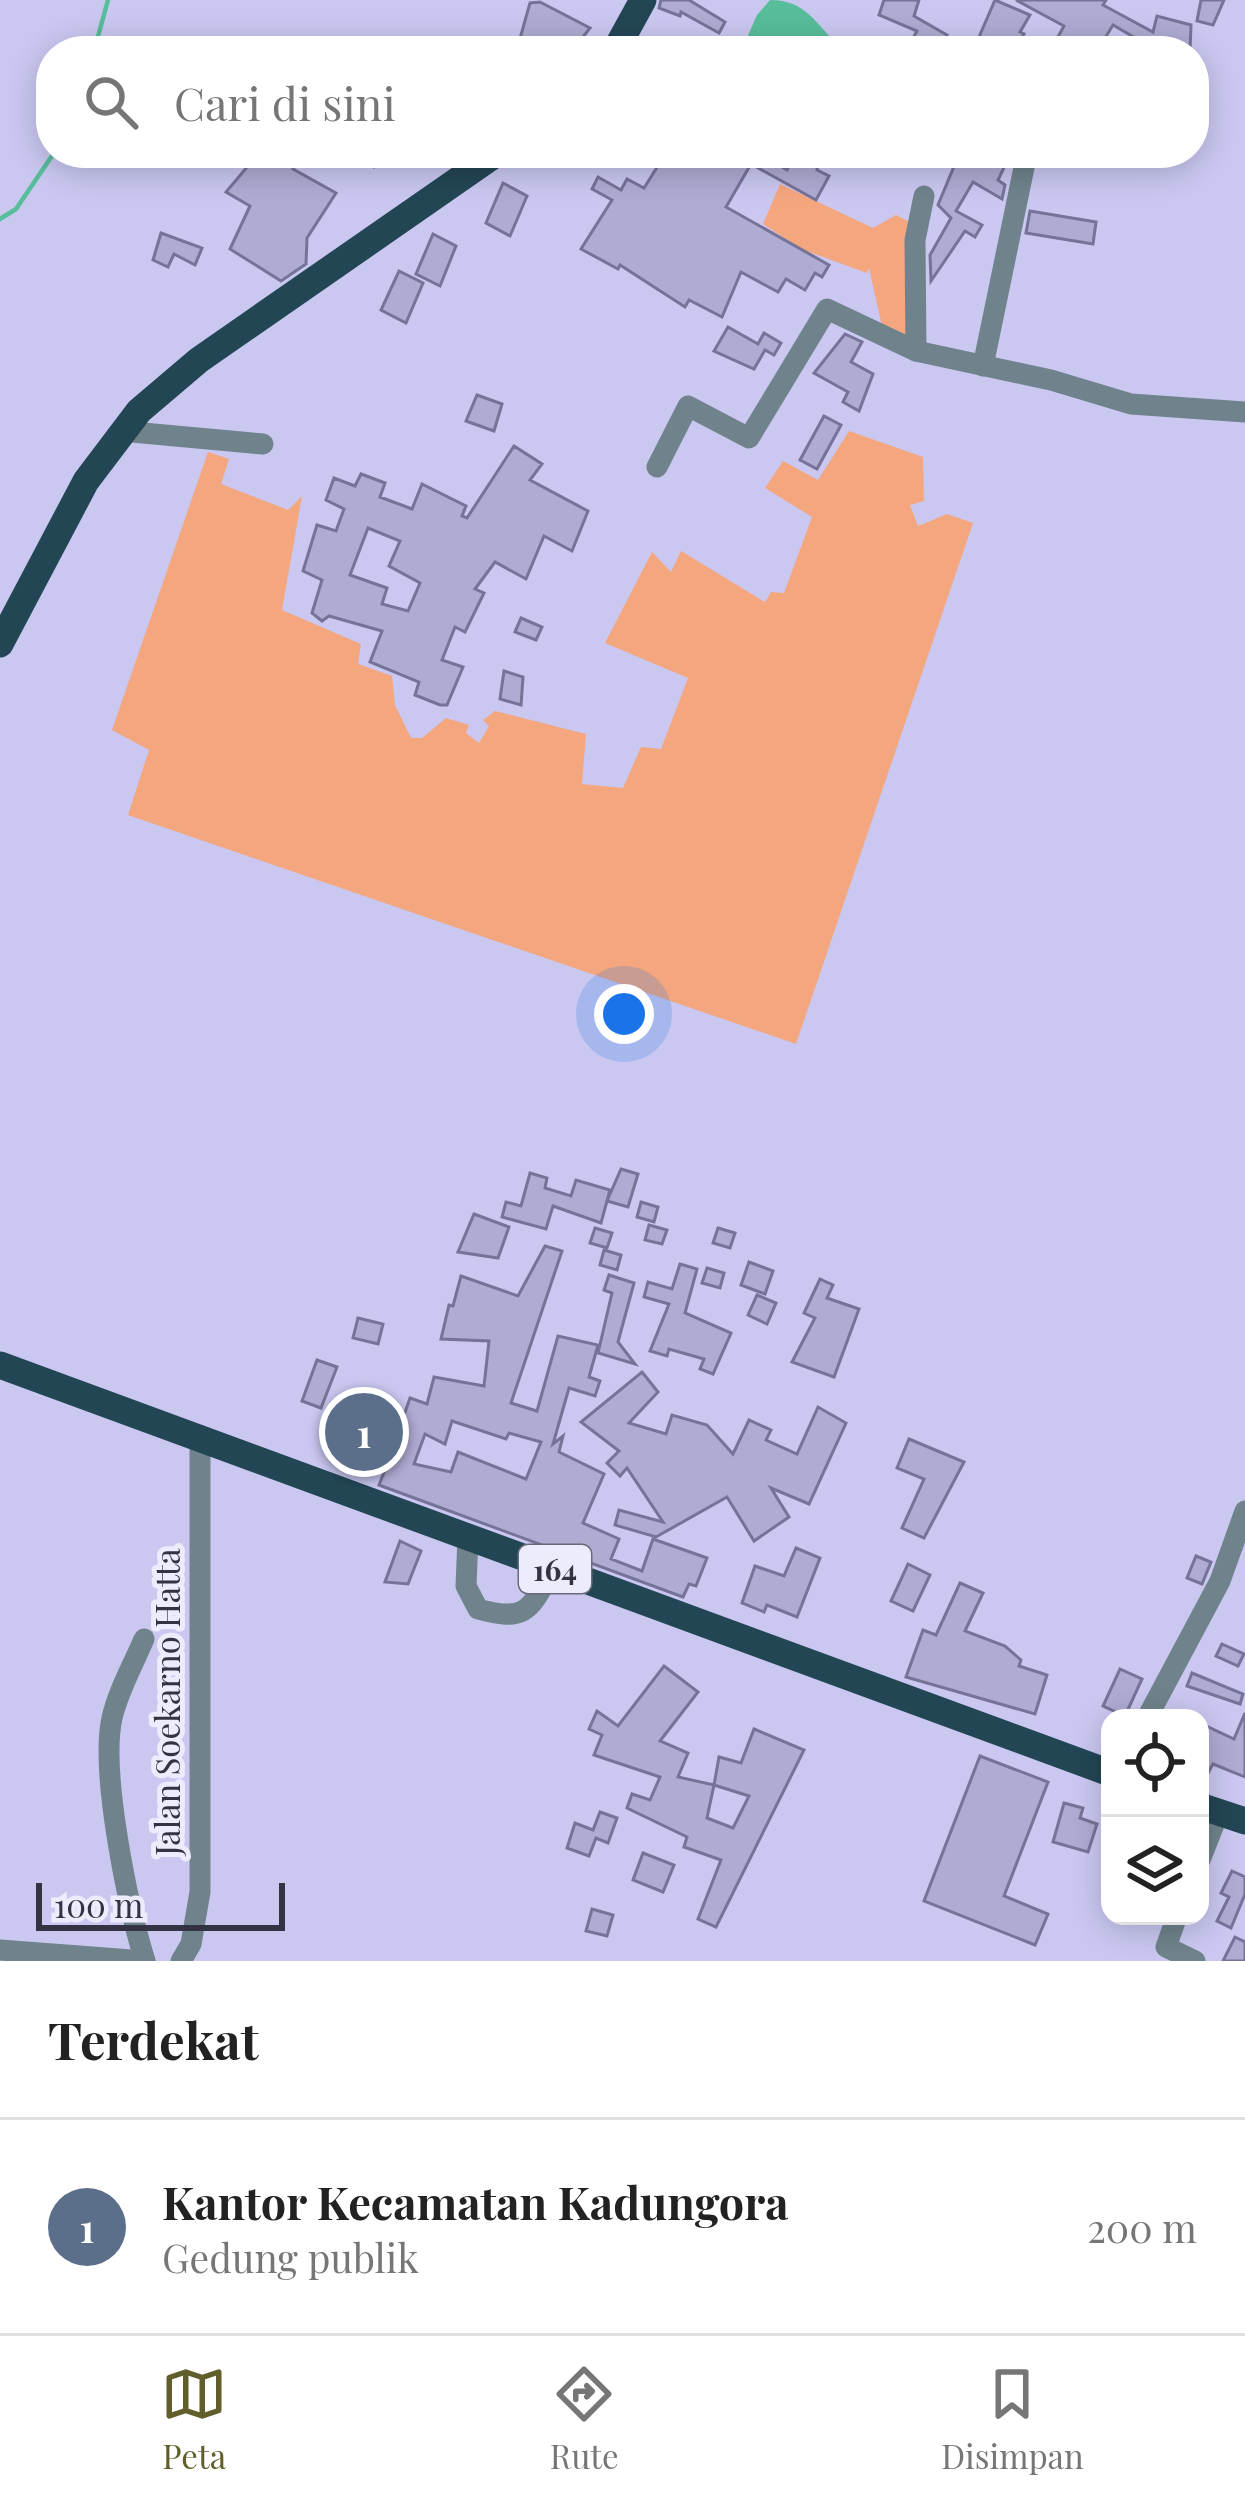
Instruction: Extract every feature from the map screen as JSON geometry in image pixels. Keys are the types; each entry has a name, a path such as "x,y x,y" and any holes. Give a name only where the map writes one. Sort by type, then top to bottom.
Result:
{"main road":[{"path":"624,36 643,0"},
{"path":"0,644 86,481 121,431 199,360 475,168"},
{"name":"164","path":"2,1372 1101,1770"}],"street":[{"path":"983,367 1024,168"},
{"path":"916,351 915,240 925,196"},
{"path":"657,466 688,406 748,438 827,309 916,351 1131,404 1245,412"},
{"path":"121,431 263,444"},
{"name":"Jalan Soekarno Hatta","path":"181,1961 191,1944 200,1892 200,1440"},
{"path":"1152,1709 1211,1602 1245,1511"},
{"path":"468,1537 466,1586 478,1609 513,1617 525,1613 553,1568"},
{"path":"0,1950 145,1961 131,1911 109,1746 112,1718 144,1639"},
{"path":"1174,1925 1166,1947 1195,1961"}],"shaded area":[{"path":"770,0 790,3 829,36 748,36"},
{"path":"780,184 873,228 896,215 913,224 913,346 884,335 869,268 867,273 801,249 763,224"},
{"path":"849,431 923,457 924,501 910,505 918,526 947,514 973,523 796,1044 128,815 149,750 112,730 208,452 229,459 221,484 288,510 302,496 282,610 361,644 358,664 392,676 395,705 411,738 422,738 446,718 469,725 466,733 479,743 489,726 483,720 495,711 586,734 582,784 623,788 641,747 661,749 688,678 605,643 652,552 671,572 681,551 765,602 771,592 784,593 812,517 765,488 783,461 818,480"}],"building":[{"path":"661,0 689,0 725,22 719,33 681,12 680,16 659,8"},
{"path":"884,0 919,0 914,16 947,35 914,36 917,31 879,15"},
{"path":"995,0 1030,15 1020,32 1023,36 979,36"},
{"path":"1016,0 1106,0 1103,5 1153,32 1157,16 1191,25 1191,36 1132,36 1113,25 1106,36 1058,36 1064,26"},
{"path":"1201,0 1224,0 1213,25 1197,21"},
{"path":"540,2 590,28 584,36 521,36 530,3"},
{"path":"246,168 294,168 336,193 307,238 306,264 281,281 230,249 250,206 226,192"},
{"path":"657,168 749,168 726,207 829,265 822,277 815,273 805,290 786,279 778,292 741,272 722,317 689,300 685,307 620,265 618,269 581,249 612,200 592,189 598,177 621,190 627,179 644,188"},
{"path":"758,168 817,168 829,176 816,200"},
{"path":"953,168 1004,168 998,180 1005,185 1002,199 973,182 956,211 982,225 975,237 965,231 931,281 930,255 951,218 938,205"},
{"path":"503,183 527,196 510,236 486,223"},
{"path":"1030,211 1096,222 1093,244 1026,233"},
{"path":"161,233 202,248 195,265 174,254 168,267 153,260"},
{"path":"433,234 456,246 440,286 416,274"},
{"path":"399,271 423,283 406,323 381,310"},
{"path":"728,327 758,344 764,333 781,343 774,355 765,350 754,369 714,351"},
{"path":"845,334 862,342 851,362 873,374 859,411 843,402 848,392 814,373"},
{"path":"477,395 502,404 494,431 466,421"},
{"path":"824,416 841,425 817,469 800,460"},
{"path":"514,446 542,464 530,480 588,511 572,551 544,536 526,579 495,562 475,589 484,593 465,632 455,627 442,660 463,667 447,705 440,705 415,695 419,682 370,662 382,631 329,616 322,621 312,613 322,580 303,571 317,525 336,531 344,509 326,500 334,478 355,486 361,474 385,483 380,497 412,509 422,484 466,506 462,516 467,518","holes":["368,528 400,541 389,566 420,583 408,611 382,604 387,588 350,575"]},
{"path":"521,618 542,627 536,640 515,632"},
{"path":"504,671 523,677 521,705 500,699"},
{"path":"621,1169 638,1174 628,1207 607,1201"},
{"path":"530,1173 547,1178 545,1188 571,1196 576,1180 610,1190 601,1223 553,1206 546,1229 502,1217 506,1202 521,1206"},
{"path":"641,1202 658,1207 654,1222 637,1217"},
{"path":"474,1214 509,1227 498,1258 458,1252"},
{"path":"649,1225 667,1230 662,1244 645,1240"},
{"path":"595,1228 612,1233 607,1248 590,1243"},
{"path":"718,1228 735,1233 730,1248 713,1243"},
{"path":"545,1246 562,1251 511,1403 537,1411 558,1336 598,1345 589,1377 600,1381 595,1396 569,1388 553,1444 563,1436 559,1452 604,1474 583,1523 619,1539 611,1559 642,1571 653,1539 707,1558 696,1586 689,1584 683,1597 379,1485 388,1462 345,1448 358,1407 402,1421 410,1398 427,1404 434,1377 484,1386 489,1341 441,1339 461,1276 518,1296","holes":["452,1421 506,1439 509,1433 541,1442 526,1479 458,1452 451,1472 414,1464 425,1434 445,1444"]},
{"path":"604,1250 621,1255 617,1270 600,1265"},
{"path":"749,1262 773,1271 765,1294 741,1285"},
{"path":"680,1264 697,1269 685,1313 731,1333 713,1374 700,1369 704,1359 669,1349 667,1356 650,1351 669,1304 644,1297 648,1282 672,1289"},
{"path":"707,1268 724,1273 720,1288 702,1283"},
{"path":"609,1275 634,1283 618,1342 635,1364 598,1353 612,1293 604,1290"},
{"path":"820,1279 833,1285 827,1298 859,1309 834,1377 792,1362 815,1318 804,1313"},
{"path":"757,1295 776,1303 767,1324 748,1315"},
{"path":"358,1318 383,1324 378,1344 353,1338"},
{"path":"317,1360 337,1367 321,1408 302,1401"},
{"path":"642,1372 658,1392 629,1423 666,1434 672,1415 707,1425 733,1454 749,1420 771,1430 766,1440 797,1454 818,1407 846,1423 809,1504 771,1488 789,1517 754,1541 727,1497 656,1537 615,1525 619,1510 663,1522 627,1468 620,1476 607,1463 619,1451 581,1422"},
{"path":"909,1439 964,1462 924,1538 902,1528 924,1479 897,1468"},
{"path":"400,1541 421,1551 408,1584 385,1582"},
{"path":"796,1548 820,1558 797,1617 767,1605 764,1612 742,1603 755,1566 784,1576"},
{"path":"1196,1556 1211,1562 1202,1584 1187,1578"},
{"path":"908,1564 930,1575 913,1611 891,1601"},
{"path":"960,1583 983,1593 965,1631 1005,1646 1021,1660 1019,1666 1047,1675 1035,1714 906,1677 923,1630 936,1635"},
{"path":"1222,1644 1244,1654 1238,1666 1216,1656"},
{"path":"664,1666 698,1692 660,1741 688,1753 678,1777 714,1785 719,1757 741,1763 754,1729 804,1750 716,1927 698,1919 721,1860 684,1847 687,1837 627,1808 632,1794 650,1800 660,1777 594,1755 602,1735 589,1729 597,1711 618,1726","holes":["714,1785 749,1796 733,1828 707,1818"]},
{"path":"1120,1669 1142,1679 1128,1709 1103,1706"},
{"path":"1192,1673 1243,1694 1240,1704 1187,1686"},
{"path":"1245,1713 1245,1777 1213,1764 1209,1771 1209,1727 1234,1739"},
{"path":"980,1756 1048,1782 1004,1896 1048,1914 1035,1945 924,1901"},
{"path":"1064,1803 1083,1808 1080,1818 1097,1824 1088,1852 1053,1842"},
{"path":"600,1812 617,1818 608,1843 596,1838 589,1856 567,1848 575,1823 593,1830"},
{"path":"643,1853 674,1865 663,1892 633,1880"},
{"path":"1232,1871 1245,1877 1245,1894 1231,1928 1217,1921 1229,1897 1221,1893"},
{"path":"592,1909 613,1915 607,1936 586,1931"},
{"path":"1235,1937 1245,1942 1245,1961 1223,1961"}],"waterway":[{"path":"98,36 108,0"},
{"path":"0,219 16,209 44,168"}],"place":[{"name":"Kantor Kecamatan Kadungora","path":"364,1432"}]}
